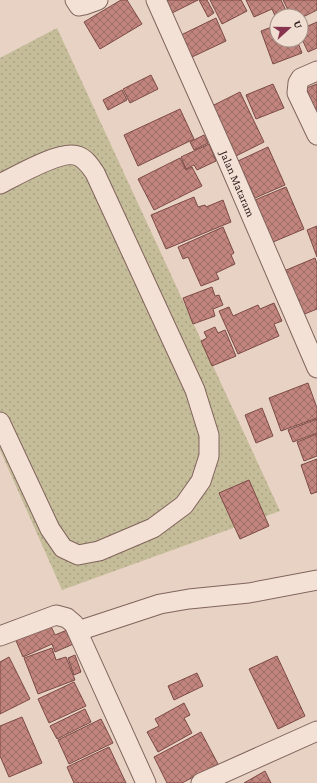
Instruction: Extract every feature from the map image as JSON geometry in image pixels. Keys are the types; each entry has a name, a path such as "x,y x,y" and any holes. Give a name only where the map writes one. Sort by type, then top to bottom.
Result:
{"street":[{"path":"75,0 79,6 98,0"},
{"name":"Jalan Mataram","path":"156,0 226,157 310,335 317,368"},
{"path":"317,71 301,78 298,83 297,93 317,135"},
{"path":"0,184 51,159 63,156 77,155 86,160 96,173 195,390 209,434 209,456 201,481 184,505 153,528 99,551 78,555 63,548 50,529 0,422"},
{"path":"78,631 160,604 189,599 249,593 317,580"},
{"path":"0,636 56,615 67,618 74,624 146,783"},
{"path":"201,783 317,730"}],"shaded area":[{"path":"57,28 280,511 62,590 0,450 0,58"}],"building":[{"path":"121,0 127,0 142,24 100,49 84,22"},
{"path":"166,0 198,0 172,13"},
{"path":"199,0 207,0 214,13 208,17"},
{"path":"210,0 241,0 247,11 222,24"},
{"path":"246,0 281,0 285,8 269,8 269,10 254,17"},
{"path":"283,0 317,0 317,10 309,14 309,8 287,8"},
{"path":"216,18 226,41 192,57 181,35"},
{"path":"317,22 317,48 308,52 306,48 309,48 309,26"},
{"path":"269,28 269,48 300,48 302,53 273,64 261,31"},
{"path":"151,75 158,89 130,103 123,89"},
{"path":"273,84 284,108 256,119 246,95"},
{"path":"317,84 317,115 304,89"},
{"path":"122,90 127,100 108,110 103,100"},
{"path":"240,92 264,142 234,157 210,107"},
{"path":"180,109 194,139 138,166 124,135"},
{"path":"204,135 208,143 194,150 190,142"},
{"path":"209,144 216,161 197,170 194,165 186,169 181,157"},
{"path":"268,147 285,185 255,198 238,161"},
{"path":"180,158 186,170 192,167 202,186 154,210 138,179"},
{"path":"286,187 304,229 273,242 255,200"},
{"path":"194,197 198,207 205,205 206,207 223,200 231,222 166,249 151,215"},
{"path":"317,226 317,257 307,230"},
{"path":"223,227 234,253 231,255 235,264 216,273 219,279 201,286 188,257 183,259 178,247"},
{"path":"315,258 317,264 317,309 302,315 284,271"},
{"path":"212,287 215,296 219,295 223,305 213,309 215,316 193,324 183,298"},
{"path":"274,303 282,321 274,324 279,336 238,354 219,311 229,307 233,316 258,305 260,309"},
{"path":"215,327 218,333 225,330 236,356 212,366 201,341 207,338 204,332"},
{"path":"308,383 317,408 317,418 281,431 269,398"},
{"path":"262,408 273,436 256,443 245,415"},
{"path":"317,419 317,433 293,442 288,430"},
{"path":"317,434 317,456 304,461 297,442"},
{"path":"317,459 317,492 311,494 301,465"},
{"path":"249,480 269,526 240,539 219,493"},
{"path":"49,622 55,635 72,628 78,642 55,652 52,644 23,657 14,636"},
{"path":"52,648 56,660 66,657 75,680 38,694 24,658"},
{"path":"75,655 81,672 74,675 68,658"},
{"path":"277,656 305,716 278,729 249,669"},
{"path":"9,657 30,699 0,714 0,662"},
{"path":"197,673 203,686 174,700 168,686"},
{"path":"74,682 86,706 49,723 38,699"},
{"path":"184,703 190,715 184,718 192,733 158,752 147,732 159,726 155,719"},
{"path":"85,709 91,722 57,739 50,726"},
{"path":"22,717 42,763 9,777 0,756 0,726"},
{"path":"101,719 113,743 69,764 58,740"},
{"path":"201,732 218,764 182,783 167,783 154,757"},
{"path":"109,747 126,783 74,783 67,767"},
{"path":"265,771 271,783 244,783"}]}
